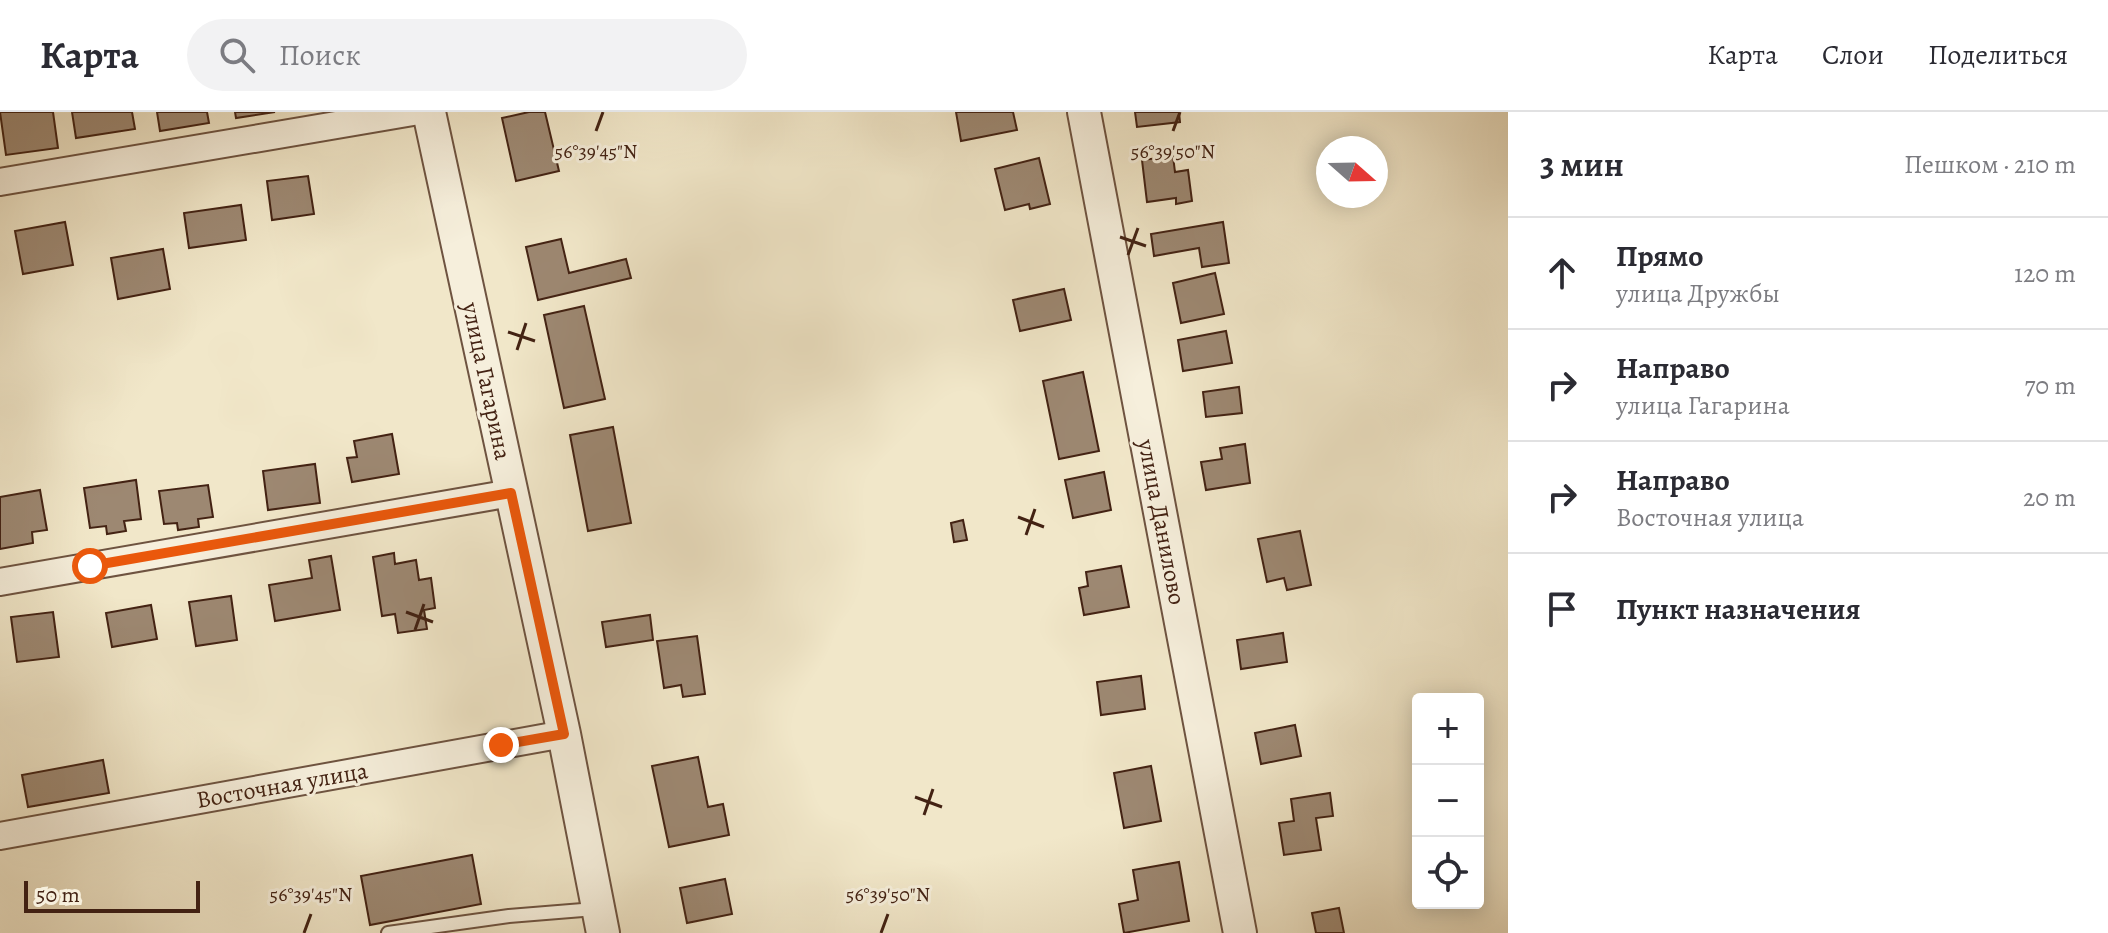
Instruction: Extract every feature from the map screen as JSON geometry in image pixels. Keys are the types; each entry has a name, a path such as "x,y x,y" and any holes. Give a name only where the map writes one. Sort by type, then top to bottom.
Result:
{"street":[{"path":"0,182 413,112"},
{"name":"улица Гагарина","path":"429,112 564,734 601,921"},
{"name":"улица Данилово","path":"1084,112 1240,933"},
{"path":"0,582 511,493"},
{"name":"Восточная улица","path":"0,836 564,734"}],"lane":[{"path":"388,933 509,916 601,921"}],"building":[{"path":"0,112 53,112 58,148 6,155"},
{"path":"72,112 132,112 135,129 76,138"},
{"path":"157,112 207,112 209,123 160,131"},
{"path":"235,112 275,112 236,118"},
{"path":"545,112 559,171 516,181 502,118"},
{"path":"956,112 1013,112 1017,130 961,141"},
{"path":"1135,112 1179,112 1180,122 1137,127"},
{"path":"1173,156 1175,172 1188,170 1192,201 1176,204 1176,198 1147,202 1142,160"},
{"path":"1039,158 1050,204 1030,209 1029,204 1005,210 995,169"},
{"path":"308,176 314,214 272,220 267,181"},
{"path":"241,205 246,240 189,248 184,213"},
{"path":"65,222 73,265 23,274 15,231"},
{"path":"1223,222 1229,263 1202,267 1199,248 1154,256 1151,234"},
{"path":"561,239 569,273 626,259 631,278 538,300 526,247"},
{"path":"163,249 170,289 118,299 111,258"},
{"path":"1215,273 1224,314 1181,323 1173,283"},
{"path":"1064,289 1071,320 1020,331 1013,300"},
{"path":"584,306 605,399 564,408 544,315"},
{"path":"1226,331 1232,363 1183,371 1178,340"},
{"path":"1083,372 1099,451 1059,459 1043,381"},
{"path":"1239,387 1242,413 1206,417 1203,392"},
{"path":"613,427 631,523 588,531 570,435"},
{"path":"392,434 399,474 352,482 347,458 357,457 354,441"},
{"path":"1245,444 1250,483 1206,490 1201,462 1222,459 1220,448"},
{"path":"315,464 320,503 268,510 263,471"},
{"path":"1104,472 1111,510 1073,518 1065,480"},
{"path":"136,480 141,519 124,521 126,531 107,534 106,526 90,528 84,488"},
{"path":"208,485 213,517 198,519 199,527 178,530 177,523 164,524 159,491"},
{"path":"40,490 47,530 32,532 33,543 0,549 0,497"},
{"path":"963,520 967,540 954,542 951,523"},
{"path":"1300,531 1311,585 1287,590 1284,578 1267,582 1258,539"},
{"path":"394,553 395,564 416,560 419,580 431,578 435,608 424,610 427,629 398,633 395,614 382,616 373,557"},
{"path":"331,556 340,610 275,621 269,585 312,578 309,560"},
{"path":"1121,566 1129,607 1084,615 1079,588 1088,586 1086,572"},
{"path":"231,596 237,640 196,646 189,602"},
{"path":"151,605 157,639 112,647 106,613"},
{"path":"53,612 59,657 17,662 11,617"},
{"path":"650,615 653,640 606,647 602,622"},
{"path":"1283,633 1287,662 1241,669 1237,640"},
{"path":"697,636 705,694 683,697 681,685 664,688 657,641"},
{"path":"1141,676 1145,709 1101,715 1097,682"},
{"path":"1295,725 1301,756 1261,764 1255,733"},
{"path":"698,757 708,807 723,804 729,835 669,847 652,766"},
{"path":"103,760 109,793 28,807 22,775"},
{"path":"1151,766 1161,821 1124,828 1114,773"},
{"path":"1330,793 1333,816 1316,818 1321,850 1284,855 1279,823 1294,821 1291,799"},
{"path":"472,855 481,904 370,925 361,876"},
{"path":"1179,862 1189,921 1124,933 1119,904 1138,900 1133,870"},
{"path":"725,879 732,914 687,923 680,888"},
{"path":"1339,908 1344,933 1316,933 1312,913"}],"route":[{"path":"90,566 511,493 564,734 501,745"}]}
